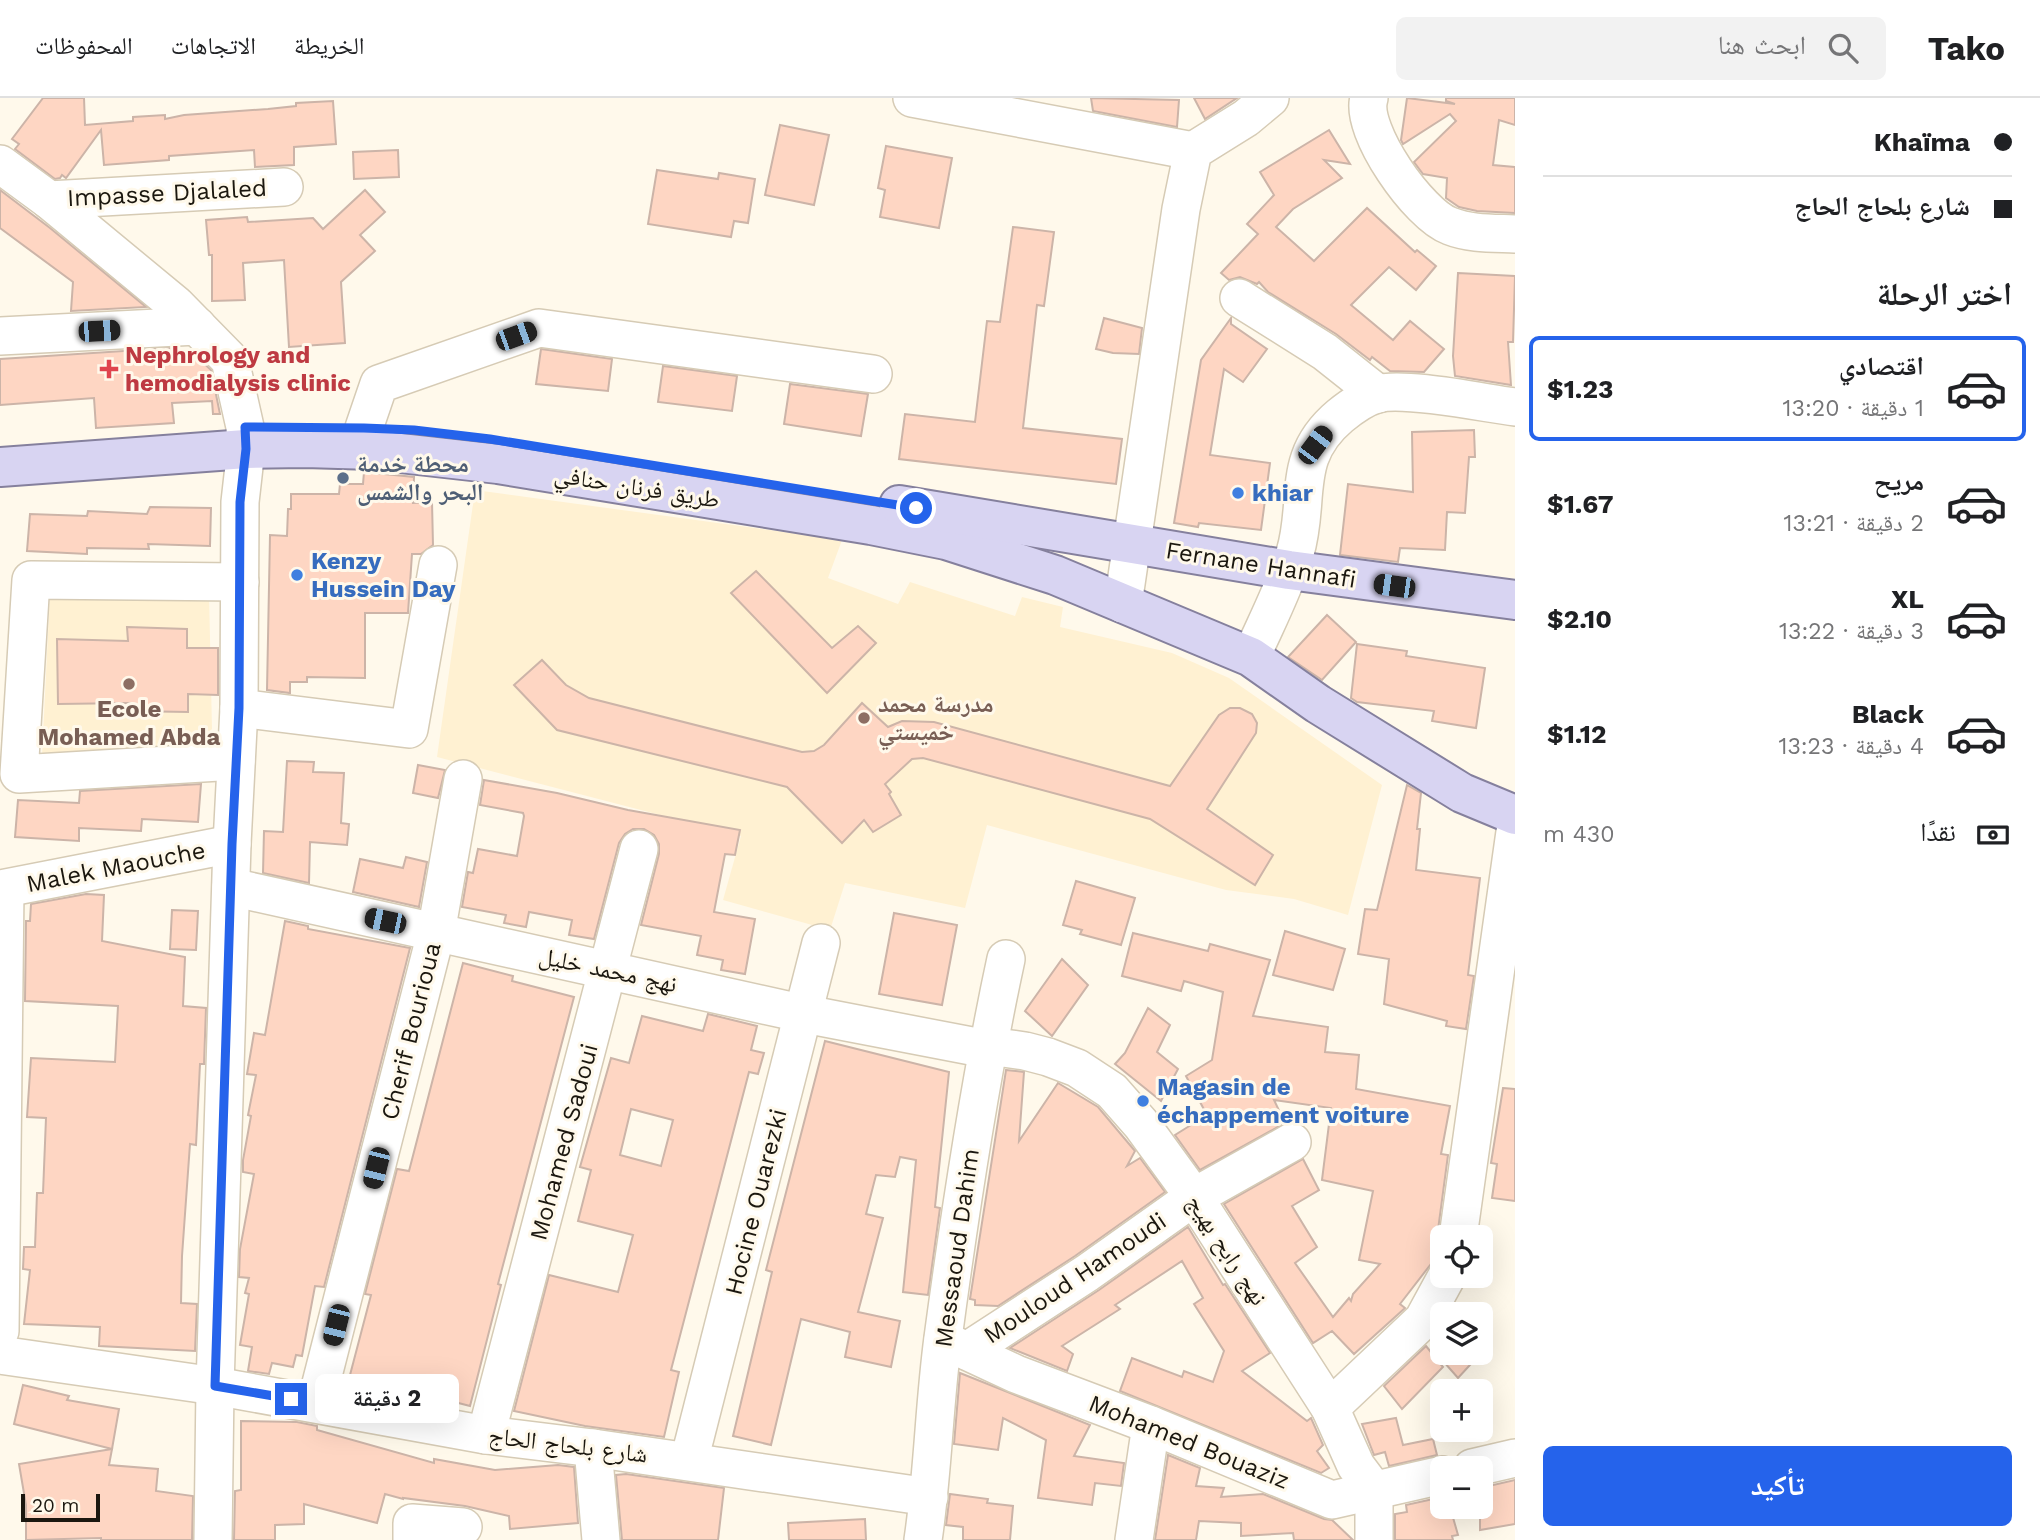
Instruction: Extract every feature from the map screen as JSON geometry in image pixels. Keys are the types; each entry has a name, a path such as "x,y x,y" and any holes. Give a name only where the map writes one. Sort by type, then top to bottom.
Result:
{"main road":[{"name":"طريق فرنان حنافي","path":"0,441 191,428 305,447 373,450 498,464 871,525 946,540 1055,575 1251,657"},
{"name":"طريق فرنان حنافي","path":"0,467 246,438 364,428 414,430 490,439 1133,545"},
{"name":"Fernane Hannafi","path":"1133,545 1289,570 1515,600"},
{"path":"1251,657 1318,704 1462,793 1515,815"}],"street":[{"path":"912,98 1193,151 1246,118 1270,98"},
{"path":"1369,98 1372,128 1395,173 1425,210 1450,226 1472,231 1515,234"},
{"path":"1123,604 1181,209 1193,151"},
{"path":"0,164 50,200 176,304 230,360 246,438 240,502 239,708 232,844 215,1386 213,1540"},
{"name":"Impasse Djalaled","path":"50,200 284,187"},
{"path":"1240,298 1325,352 1378,394"},
{"path":"0,336 197,326"},
{"path":"364,428 379,384 539,328 873,373"},
{"path":"1251,657 1289,570 1298,542 1307,464 1315,445 1330,424 1352,406 1378,394 1414,393 1515,407"},
{"path":"239,708 409,729 438,565"},
{"path":"236,761 19,774 31,580 240,582"},
{"name":"Cherif Bourioua","path":"316,1403 436,933 463,779"},
{"path":"1460,1225 1515,832"},
{"name":"Malek Maouche","path":"3,889 232,844"},
{"name":"Mohamed Sadoui","path":"486,1435 610,970 639,849"},
{"name":"نهج محمد خليل","path":"231,887 804,1014 986,1049"},
{"path":"0,1331 3,889"},
{"name":"Hocine Ouarezki","path":"690,1461 821,943"},
{"name":"Messaoud Dahim","path":"923,1540 955,1346 986,1049 1006,959"},
{"name":"نهج رابح بهيج","path":"986,1049 1003,1048 1048,1057 1077,1068 1112,1091 1141,1124 1194,1197 1329,1408 1356,1466 1374,1490"},
{"name":"Mouloud Hamoudi","path":"955,1346 1087,1273 1194,1197 1292,1142"},
{"path":"1329,1408 1423,1320 1440,1288"},
{"name":"Mohamed Bouaziz","path":"955,1346 1016,1374 1151,1425 1332,1500 1430,1478"},
{"name":"شارع بلحاج الحاج","path":"0,1355 215,1386 486,1435 929,1496"},
{"path":"1134,1540 1151,1425"},
{"path":"593,1448 601,1540"},
{"path":"1493,1463 1515,1458"},
{"path":"1374,1490 1374,1540"},
{"path":"412,1540 412,1523 463,1527"}],"shaded area":[{"name":"مدرسة محمد خميستي","path":"475,490 842,540 828,578 898,604 910,582 1015,616 1022,597 1063,607 1060,627 1172,653 1229,678 1382,785 1348,915 1294,899 1226,890 987,825 965,908 845,883 830,930 723,900 741,836 437,757"},
{"name":"Ecole Mohamed Abda","path":"50,593 209,594 212,729 197,744 42,756"}],"building":[{"path":"43,98 84,98 85,125 133,121 133,117 165,115 165,119 333,101 336,144 294,147 294,165 255,167 254,150 169,156 169,160 104,165 101,130 66,178 62,175 55,179 15,149 19,144 12,139"},
{"path":"1091,98 1179,100 1177,127 1093,111"},
{"path":"1194,98 1237,98 1205,119"},
{"path":"1407,98 1455,104 1446,101 1446,98 1515,98 1515,125 1499,120 1493,165 1515,167 1515,213 1459,207 1446,198 1447,178 1423,174 1414,162 1456,121 1450,114 1403,144 1401,140"},
{"path":"780,125 829,135 814,205 765,195"},
{"path":"1329,130 1350,164 1324,160 1342,178 1293,209 1276,227 1314,261 1367,208 1415,252 1417,250 1436,266 1416,290 1389,267 1351,305 1393,340 1410,321 1444,349 1424,372 1390,371 1268,292 1259,282 1257,284 1240,277 1229,280 1221,273 1258,234 1247,224 1274,195 1260,172"},
{"path":"886,146 952,158 939,228 880,217 885,190 878,188"},
{"path":"398,150 399,177 354,179 353,152"},
{"path":"657,170 718,179 719,173 755,179 748,223 734,221 731,237 648,224"},
{"path":"0,190 146,307 71,311 73,282 0,228"},
{"path":"365,190 385,212 360,235 375,251 341,282 345,343 289,347 284,260 243,263 245,300 212,301 212,255 209,255 206,220 247,217 248,222 313,218 323,229"},
{"path":"1013,227 1054,232 1044,306 1037,305 1023,428 1122,439 1116,484 899,459 905,414 975,422 987,321 1000,322"},
{"path":"1458,273 1515,276 1513,342 1508,342 1511,385 1455,376 1453,356"},
{"path":"1104,318 1142,328 1139,354 1096,349"},
{"path":"1231,318 1231,324 1267,349 1243,382 1224,369 1210,455 1270,463 1261,530 1174,523 1201,360"},
{"path":"170,348 171,357 196,356 211,370 220,414 213,414 212,401 172,403 174,423 96,428 94,398 0,405 0,359"},
{"path":"541,349 612,359 608,391 536,384"},
{"path":"663,366 737,376 732,411 658,402"},
{"path":"790,384 868,394 861,436 784,424"},
{"path":"1474,430 1475,457 1469,457 1465,513 1447,512 1445,550 1400,548 1398,562 1340,555 1348,484 1413,492 1412,432"},
{"path":"364,472 414,477 413,503 432,502 433,545 421,554 412,554 408,613 365,613 365,678 307,677 307,682 290,682 290,693 267,690 270,535 287,536 291,494 339,494 340,484 363,484"},
{"path":"150,507 211,508 210,546 148,544 149,549 87,548 87,554 27,551 30,514 87,516 88,511 147,514"},
{"path":"756,571 832,648 858,626 876,643 827,693 731,593"},
{"path":"1327,615 1356,642 1322,680 1288,657"},
{"path":"127,627 187,629 187,648 218,648 218,695 188,694 188,712 129,711 130,703 58,704 57,639 128,641"},
{"path":"1357,644 1407,651 1406,656 1485,668 1476,728 1432,721 1434,711 1357,702 1351,698"},
{"path":"542,660 566,685 589,698 802,752 814,751 824,745 862,703 888,727 902,721 934,722 1170,786 1219,715 1230,708 1240,708 1252,714 1257,723 1256,733 1207,809 1273,855 1255,885 1150,819 923,758 912,759 885,784 901,815 873,832 864,820 842,843 787,787 557,730 514,685"},
{"path":"287,761 314,762 313,772 344,773 341,823 349,824 347,845 310,842 309,883 263,873 264,831 283,832"},
{"path":"418,765 445,770 438,798 413,793"},
{"path":"484,780 740,830 735,855 725,854 714,912 755,919 745,974 721,970 723,960 697,955 701,936 641,925 659,854 659,844 654,835 644,829 633,829 625,834 619,843 594,939 569,935 572,920 529,912 526,927 504,923 506,915 462,907 468,872 473,873 478,849 517,856 524,816 523,813 480,805"},
{"path":"201,784 198,822 142,819 141,831 79,828 79,841 15,837 18,800 79,803 80,791"},
{"path":"1407,785 1421,793 1416,870 1480,878 1468,975 1474,976 1466,1029 1446,1026 1447,1021 1384,1004 1389,959 1358,954 1365,909 1377,910"},
{"path":"406,857 427,862 419,907 353,892 360,859 403,868"},
{"path":"1076,881 1135,898 1121,945 1080,934 1082,930 1063,925"},
{"path":"86,894 104,895 102,941 185,957 183,1006 206,1008 204,1064 200,1064 196,1145 190,1144 182,1256 181,1303 197,1304 195,1351 99,1346 100,1327 24,1324 30,1270 23,1269 24,1247 35,1247 37,1193 43,1193 46,1118 27,1117 31,1058 115,1062 118,1006 25,1001 26,921 30,921 31,904"},
{"path":"172,910 198,911 196,950 170,949"},
{"path":"894,913 957,925 942,1005 879,994"},
{"path":"285,921 308,926 308,929 410,948 324,1287 315,1286 302,1356 296,1355 293,1367 272,1363 269,1374 248,1371 252,1347 240,1345 249,1294 245,1293 249,1278 239,1277 240,1249 254,1174 243,1172 243,1160 256,1075 247,1074 254,1033 265,1035"},
{"path":"1285,931 1345,949 1333,990 1273,975"},
{"path":"1133,933 1208,951 1210,944 1270,960 1253,1016 1328,1027 1325,1052 1359,1055 1356,1089 1450,1106 1441,1154 1448,1155 1439,1225 1430,1225 1430,1265 1400,1304 1405,1308 1354,1354 1332,1331 1313,1343 1224,1204 1303,1159 1319,1190 1292,1206 1317,1247 1295,1263 1333,1317 1349,1298 1351,1301 1353,1294 1380,1264 1359,1260 1373,1191 1322,1180 1331,1108 1274,1100 1285,1123 1200,1170 1175,1135 1207,1115 1186,1076 1212,1060 1223,992 1184,981 1181,991 1122,976"},
{"path":"1062,959 1088,985 1052,1036 1025,1011"},
{"path":"463,963 513,976 512,981 574,997 498,1284 501,1285 470,1406 350,1375 371,1295 365,1294 397,1169 409,1171"},
{"path":"1148,1008 1170,1025 1157,1052 1178,1069 1161,1101 1115,1064 1125,1053"},
{"path":"708,1014 757,1026 751,1050 764,1053 758,1074 749,1072 671,1370 679,1372 664,1437 585,1426 514,1411 549,1275 618,1292 633,1235 578,1221 591,1170 580,1167 611,1058 629,1063 642,1016 703,1031","holes":["631,1109 673,1120 661,1166 620,1155"]},
{"path":"825,1041 949,1072 935,1207 940,1208 928,1295 903,1292 916,1160 900,1157 895,1177 876,1175 866,1214 883,1218 858,1312 900,1321 891,1367 845,1357 850,1332 801,1319 771,1445 733,1436 772,1272 766,1270"},
{"path":"1006,1070 1024,1072 1019,1141 1058,1083 1098,1107 1135,1151 1127,1166 1140,1158 1165,1192 1075,1256 998,1306 975,1305 975,1300 970,1299"},
{"path":"1503,1088 1515,1089 1515,1201 1492,1198 1497,1164 1491,1163"},
{"path":"1188,1227 1223,1285 1225,1284 1270,1353 1242,1371 1307,1421 1311,1418 1323,1445 1317,1451 1329,1468 1321,1473 1120,1391 1132,1358 1182,1377 1184,1371 1213,1382 1224,1351 1194,1304 1203,1298 1182,1261 1115,1305 1120,1309 1062,1346 1073,1354 1067,1371 1010,1348"},
{"path":"1426,1346 1430,1351 1430,1365 1443,1367 1402,1409 1384,1386"},
{"path":"1447,1365 1470,1365 1458,1378"},
{"path":"960,1373 1090,1425 1074,1456 1124,1463 1121,1486 1095,1483 1092,1505 1038,1498 1046,1440 1003,1418 998,1450 954,1444"},
{"path":"23,1385 69,1396 67,1400 119,1409 112,1449 14,1424"},
{"path":"1396,1418 1403,1445 1430,1440 1434,1442 1437,1455 1389,1466 1385,1452 1374,1455 1362,1424"},
{"path":"241,1421 297,1422 317,1426 317,1430 434,1463 434,1459 495,1470 558,1465 574,1467 578,1523 510,1529 509,1516 465,1506 403,1499 385,1494 377,1523 304,1504 304,1524 275,1525 275,1540 234,1540 235,1491 241,1490"},
{"path":"112,1449 109,1465 158,1469 156,1491 193,1496 192,1540 26,1540 26,1505 19,1464"},
{"path":"1168,1455 1200,1468 1196,1486 1224,1488 1221,1497 1263,1494 1332,1520 1353,1540 1294,1540 1293,1533 1241,1536 1241,1523 1199,1521 1196,1540 1155,1540"},
{"path":"626,1474 724,1488 718,1540 622,1540 616,1475"},
{"path":"1515,1480 1515,1524 1480,1530 1480,1519 1493,1519 1493,1485"},
{"path":"950,1494 988,1499 987,1503 1013,1506 1010,1540 963,1540 963,1527 946,1525"},
{"path":"1430,1500 1430,1519 1453,1519 1458,1535 1452,1536 1453,1540 1395,1540 1395,1514 1407,1512 1406,1505"},
{"path":"865,1519 866,1540 789,1540 788,1523"}],"place":[{"name":"Nephrology and hemodialysis clinic","path":"109,369"},
{"name":"محطة خدمة البحر والشمس","path":"343,478"},
{"name":"khiar","path":"1238,493"},
{"name":"Kenzy Hussein Day","path":"297,575"},
{"name":"Ecole Mohamed Abda","path":"129,684"},
{"name":"مدرسة محمد خميستي","path":"864,718"},
{"name":"Magasin de échappement voiture","path":"1143,1101"}],"route":[{"path":"291,1399 215,1386 232,844 239,708 240,502 246,449 245,427 414,430 490,439 916,508"}]}
